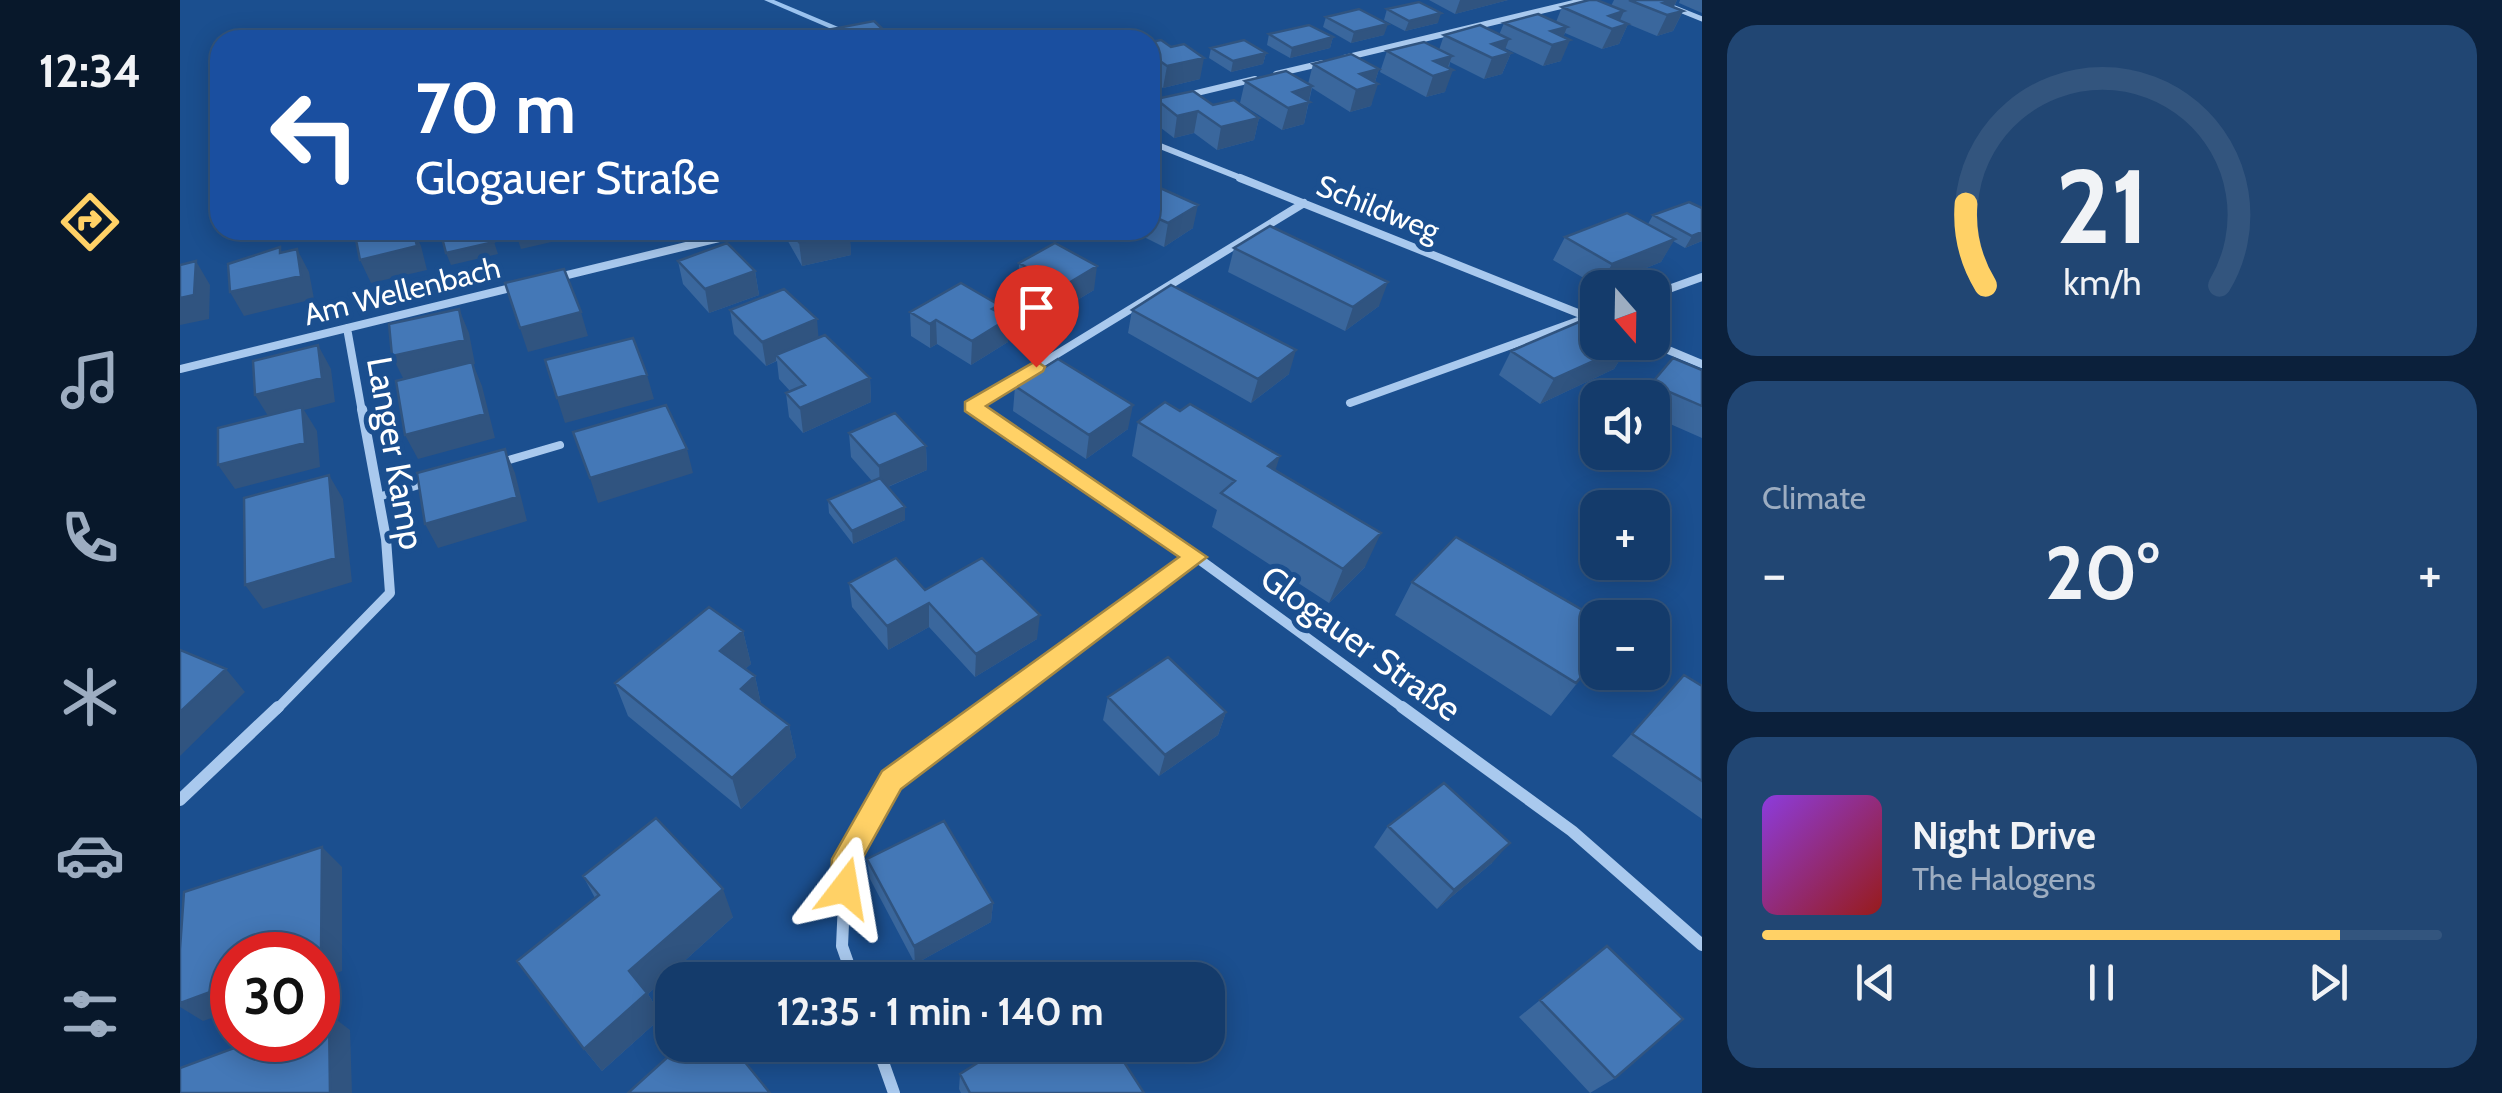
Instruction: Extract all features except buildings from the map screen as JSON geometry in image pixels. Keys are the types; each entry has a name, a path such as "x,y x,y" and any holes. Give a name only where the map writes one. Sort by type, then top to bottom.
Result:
{"street":[{"path":"1169,100 1586,0"},
{"name":"Schildweg","path":"1160,146 1580,312"},
{"name":"Glogauer Straße","path":"1304,203 972,406 1196,557 1572,831 1702,945"},
{"name":"Am Wellenbach","path":"552,278 710,240"},
{"path":"1670,289 1702,277"},
{"name":"Am Wellenbach","path":"180,368 533,283"},
{"name":"Schildweg","path":"1350,403 1580,323"},
{"name":"Langer Kamp","path":"180,800 324,664 390,593 378,497 347,328"},
{"path":"1670,350 1702,364"},
{"path":"848,962 842,946 846,859 892,780 1196,557"},
{"path":"883,1062 894,1093"}],"lane":[{"path":"1655,0 1702,20"},
{"path":"487,466 560,445"},
{"path":"378,497 433,482"}],"waterway":[{"path":"768,0 839,29"}],"route":[{"path":"845,888 846,859 892,780 1196,557 972,406 1036,367"}]}
